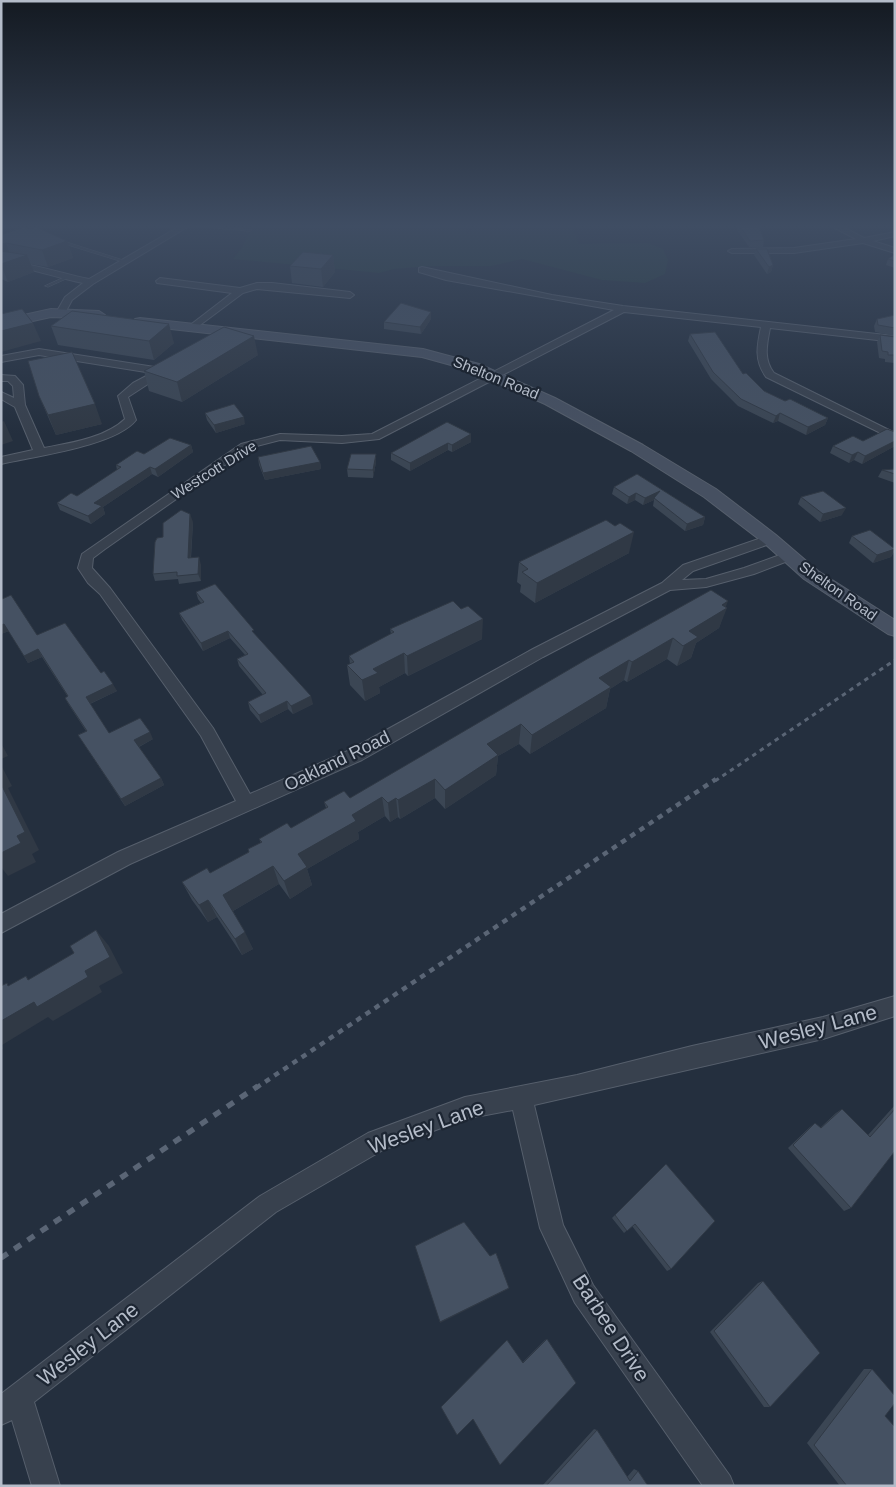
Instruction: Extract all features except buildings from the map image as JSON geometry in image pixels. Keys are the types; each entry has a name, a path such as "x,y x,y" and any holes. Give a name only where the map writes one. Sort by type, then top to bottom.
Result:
{"street":[{"path":"61,313 68,299 73,295"},
{"path":"192,328 234,295"},
{"path":"541,295 623,309 895,339"},
{"name":"Westcott Drive","path":"246,803 207,732 105,591 93,580 85,568 87,557 100,546 252,444 283,435 351,440 376,437 623,309"},
{"name":"Shelton Road","path":"1,324 61,313 423,353 449,359 495,376 550,400 638,448 710,493 770,539 831,590 895,629"},
{"path":"766,325 761,355 763,368 770,375 895,437"},
{"path":"211,342 228,332"},
{"path":"1,359 26,352 39,352 161,371"},
{"path":"1,461 122,430 131,420 124,404 124,396 137,385 178,361"},
{"path":"1,378 12,378 18,385 20,405 39,451"},
{"path":"1,395 20,405"},
{"name":"Oakland Road","path":"1,924 124,858 356,755 538,653 666,586 688,568 770,539"},
{"name":"Oakland Road","path":"666,586 706,583 749,571 788,556"},
{"name":"Wesley Lane","path":"10,1405 268,1204 376,1141 464,1108 521,1097 823,1028 895,1006"},
{"name":"Barbee Drive","path":"521,1097 552,1228 584,1294 720,1486"},
{"path":"10,1405 46,1486"}],"railway":[{"path":"715,781 895,660"},
{"path":"256,1088 716,779"},
{"path":"1,1258 258,1086"}]}
